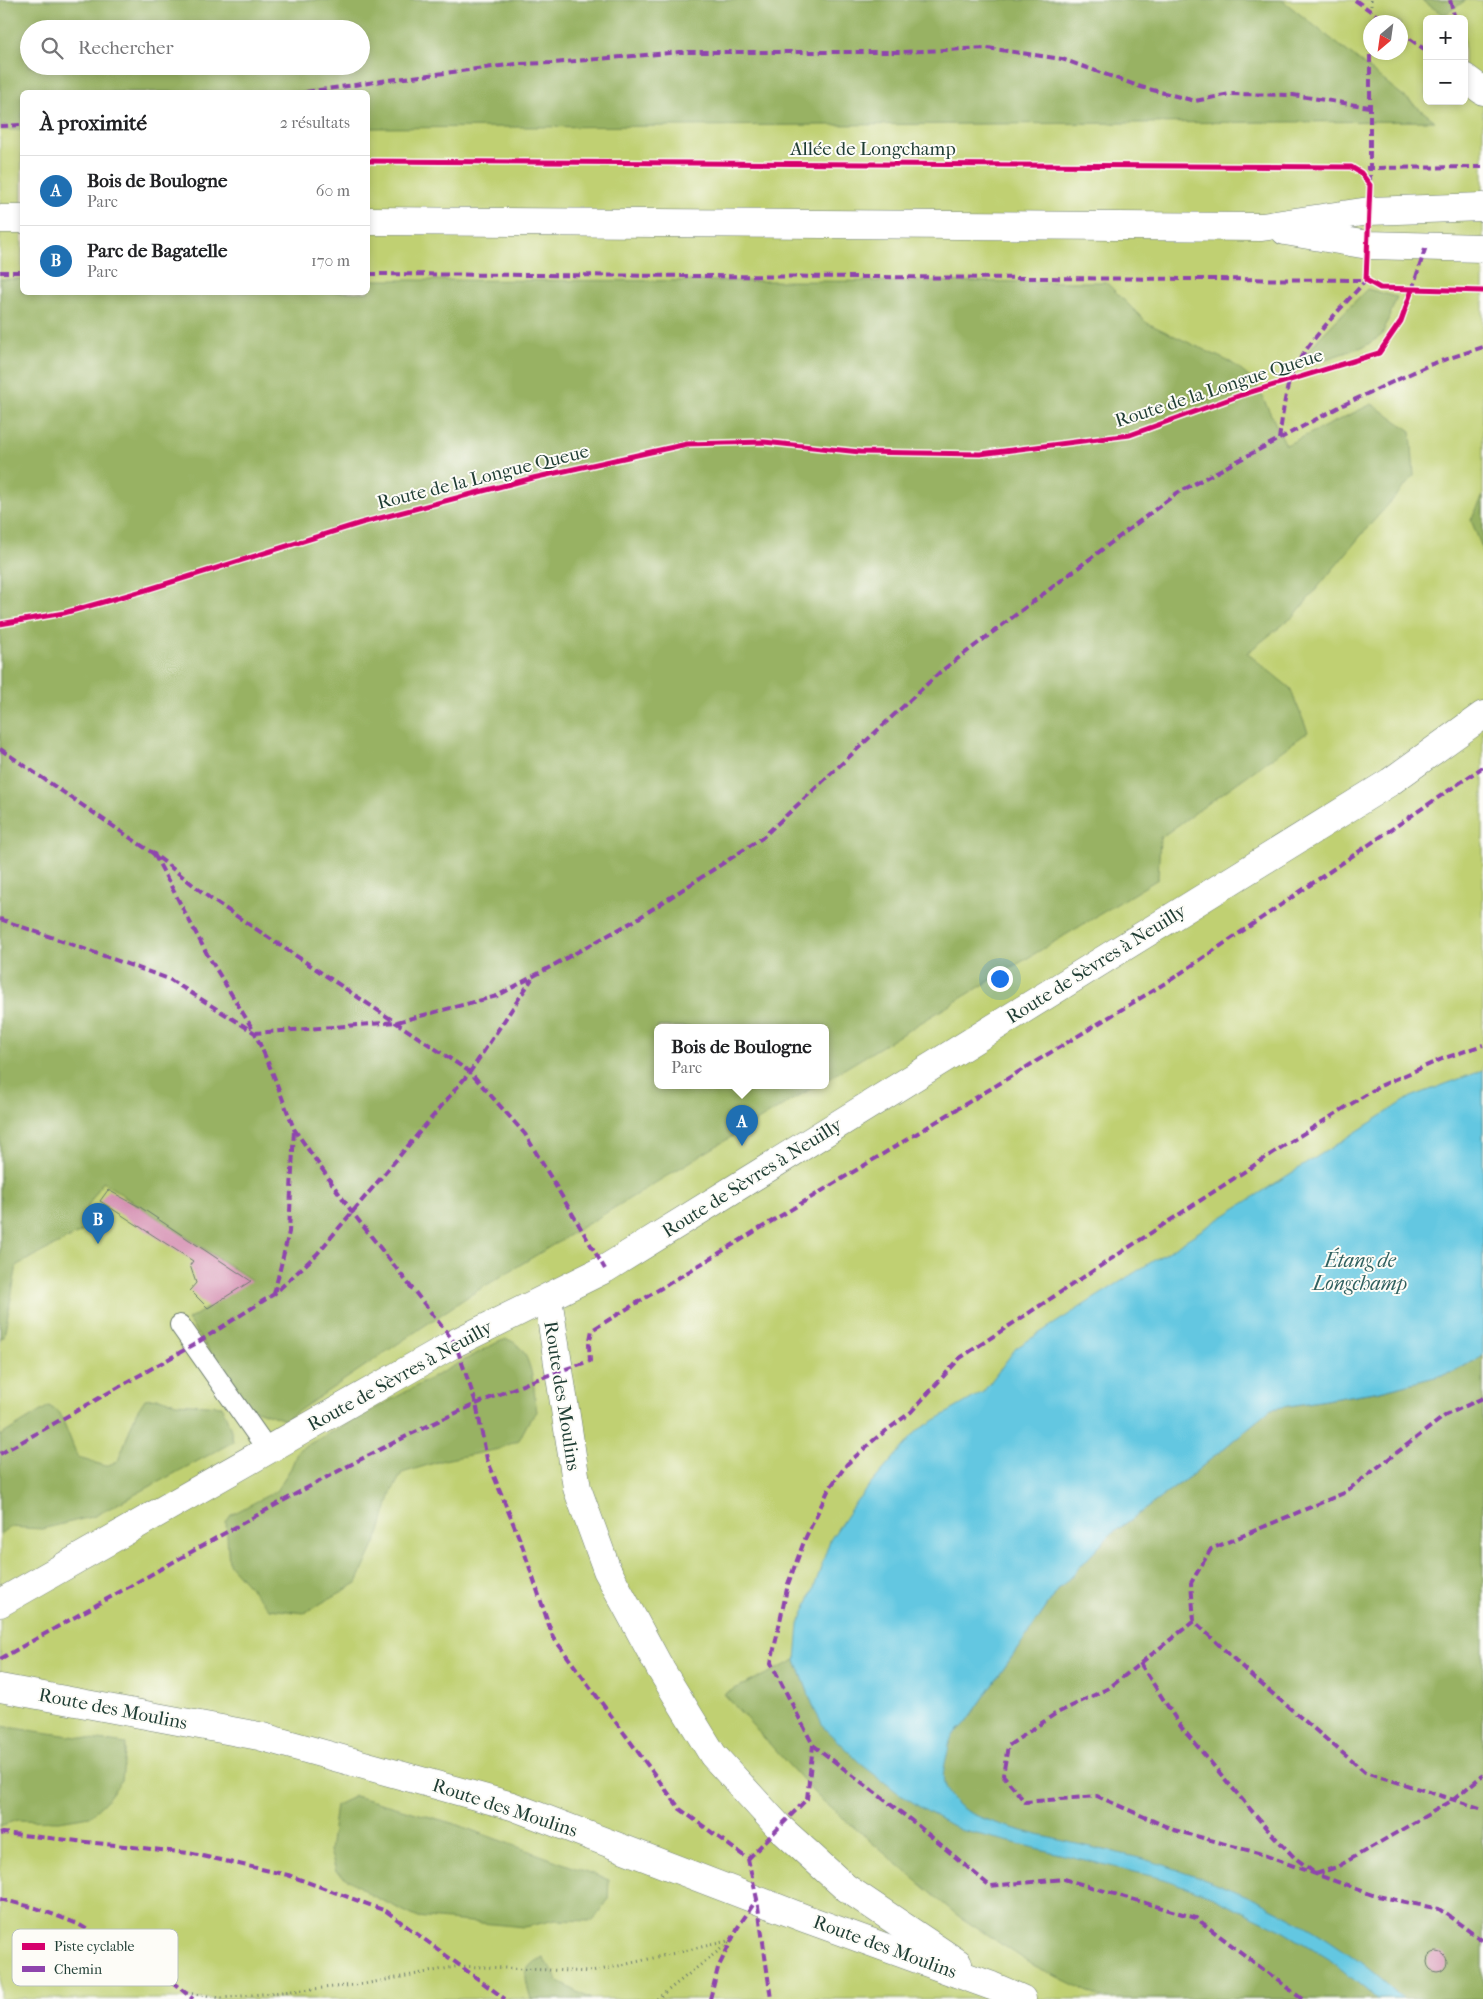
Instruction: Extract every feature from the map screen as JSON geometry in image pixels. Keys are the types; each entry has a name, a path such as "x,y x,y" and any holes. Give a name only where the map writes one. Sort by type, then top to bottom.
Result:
{"street":[{"path":"1468,80 1483,91"},
{"path":"370,221 1262,227 1369,211 1483,207"},
{"path":"0,219 20,219"},
{"path":"1262,227 1368,245 1483,248"},
{"name":"Route de Sèvres à Neuilly","path":"0,1603 455,1343 606,1270 1382,787 1483,715"},
{"name":"Route des Moulins","path":"548,1298 577,1488 607,1570 660,1670 713,1754 779,1827 845,1887 992,1986"},
{"name":"Route des Moulins","path":"0,1688 259,1736 512,1806 804,1918 992,1986 1022,1999"}],"lane":[{"path":"180,1325 267,1449"}],"path":[{"path":"1371,0 1371,11"},
{"path":"187,1994 221,1998 364,1984 460,1966 592,1972 732,1940 657,1999"}],"green space":[{"path":"0,0 1483,0 1483,1999 0,1999"},
{"path":"0,0 1282,0 1435,121 370,128 370,90 20,90 20,130 0,130"},
{"path":"1421,0 1466,0 1444,15"},
{"path":"0,279 20,279 20,295 370,295 370,280 1106,282 1147,323 1232,363 1255,382 1286,445 1372,404 1411,431 1414,476 1368,527 1294,616 1247,653 1290,688 1308,732 1160,838 1158,879 829,1078 829,1024 654,1024 654,1089 810,1089 467,1297 285,1420 248,1407 188,1320 251,1280 103,1182 89,1204 83,1231 17,1265 4,1336 0,1339"},
{"path":"1367,289 1397,297 1382,335 1365,346 1302,367 1302,360 1319,338"},
{"path":"1483,496 1483,550 1471,520"},
{"path":"507,1339 523,1351 527,1360 531,1370 537,1412 529,1421 519,1440 499,1449 444,1460 402,1473 391,1493 380,1532 357,1583 304,1613 269,1609 229,1564 226,1522 231,1515 276,1491 291,1468 298,1450 498,1342"},
{"path":"1483,1355 1483,1999 1103,1999 1033,1965 957,1915 816,1795 724,1694 796,1660 815,1711 966,1723 1059,1589 1110,1535 1193,1474 1271,1409 1380,1391 1412,1383 1454,1372"},
{"path":"159,1398 176,1403 222,1406 231,1430 233,1442 95,1516 42,1529 9,1527 0,1534 0,1436 49,1406 60,1413 78,1458 106,1466 118,1461 136,1413 145,1399"},
{"path":"0,1726 126,1744 122,1780 105,1802 90,1816 59,1821 17,1820 0,1826"},
{"path":"355,1796 452,1823 609,1880 608,1900 593,1921 555,1920 525,1927 416,1917 371,1895 336,1871 330,1851 336,1805"},
{"path":"543,1958 559,1982 591,1999 531,1999 526,1974 531,1965"}],"water":[{"name":"Étang de Longchamp","path":"1483,1070 1483,1355 1454,1372 1412,1383 1380,1391 1271,1409 1193,1474 1110,1535 1059,1589 966,1723 952,1737 943,1775 947,1791 956,1803 969,1812 989,1821 1015,1829 1143,1859 1179,1870 1214,1882 1282,1913 1346,1951 1403,1999 1377,1999 1329,1959 1283,1931 1213,1897 1164,1879 960,1830 923,1809 897,1792 861,1764 825,1729 815,1711 796,1660 799,1624 813,1591 830,1540 857,1500 918,1430 983,1392 1016,1348 1411,1097"}],"building":[{"path":"108,1190 140,1207 251,1281 208,1308 190,1290 196,1283 190,1265 193,1261 100,1201"},
{"path":"1437,1952 1444,1955 1447,1962 1444,1969 1437,1972 1430,1969 1427,1962 1430,1955"}],"marked path":[{"path":"1355,0 1376,15"},
{"path":"1450,0 1454,15"},
{"path":"1408,38 1423,48"},
{"path":"320,90 517,64 552,63 680,52 901,52 987,48 1062,59 1141,87 1195,101 1230,94 1293,95 1369,107"},
{"path":"1370,60 1370,183"},
{"path":"0,126 20,125"},
{"path":"1366,168 1483,167"},
{"path":"1412,290 1426,246"},
{"path":"0,272 20,272"},
{"path":"370,274 1366,280 1370,282"},
{"path":"1279,439 1289,382 1301,357 1366,280"},
{"path":"154,854 207,954 255,1033 397,1022 497,996 634,921 762,838 940,672 1177,493 1343,405 1429,365 1483,347"},
{"path":"0,749 154,854 211,899 470,1072 525,1134 605,1269"},
{"path":"0,1659 368,1455 499,1394 590,1361 589,1345 592,1330 1172,979 1483,767"},
{"path":"0,919 169,979 255,1033 294,1129 352,1212 455,1343 476,1403 487,1459 522,1545 553,1637 680,1809 748,1859 757,1899 771,1999"},
{"path":"0,1454 195,1344 274,1294 317,1254 470,1072 532,979"},
{"path":"1302,1999 1196,1918 1064,1879 990,1886 916,1824 813,1745 771,1663 788,1584 805,1539 829,1489 847,1464 875,1439 911,1412 960,1358 1285,1145 1380,1086 1442,1059 1483,1045"},
{"path":"274,1294 289,1232 294,1129"},
{"path":"1483,1398 1446,1415 1344,1493 1211,1549 1191,1583 1194,1621 1253,1677 1365,1772 1483,1809"},
{"path":"1194,1621 1109,1688 1055,1714 1008,1746 1003,1775 1025,1802 1097,1796 1174,1830 1258,1853 1373,1895 1439,1909 1483,1941"},
{"path":"1140,1663 1181,1727 1267,1829 1294,1857 1316,1874 1337,1867 1453,1800 1483,1775"},
{"path":"748,1859 807,1799 813,1745"},
{"path":"0,1834 189,1853 288,1875 386,1911 505,1999"},
{"path":"0,1899 36,1908 86,1929"},
{"path":"710,1999 718,1968 738,1927 757,1899"},
{"path":"177,1986 193,1999"}],"cycle path":[{"name":"Allée de Longchamp","path":"370,161 1351,167 1361,173 1370,185 1366,280 1380,288 1483,291"},
{"name":"Route de la Longue Queue","path":"0,624 64,613 146,590 361,523 533,478 687,444 764,442 860,452 980,454 1130,435 1241,395 1379,353 1401,321 1412,290"}],"place":[{"name":"Bois de Boulogne","path":"742,1146"},
{"name":"Parc de Bagatelle","path":"98,1244"}]}
